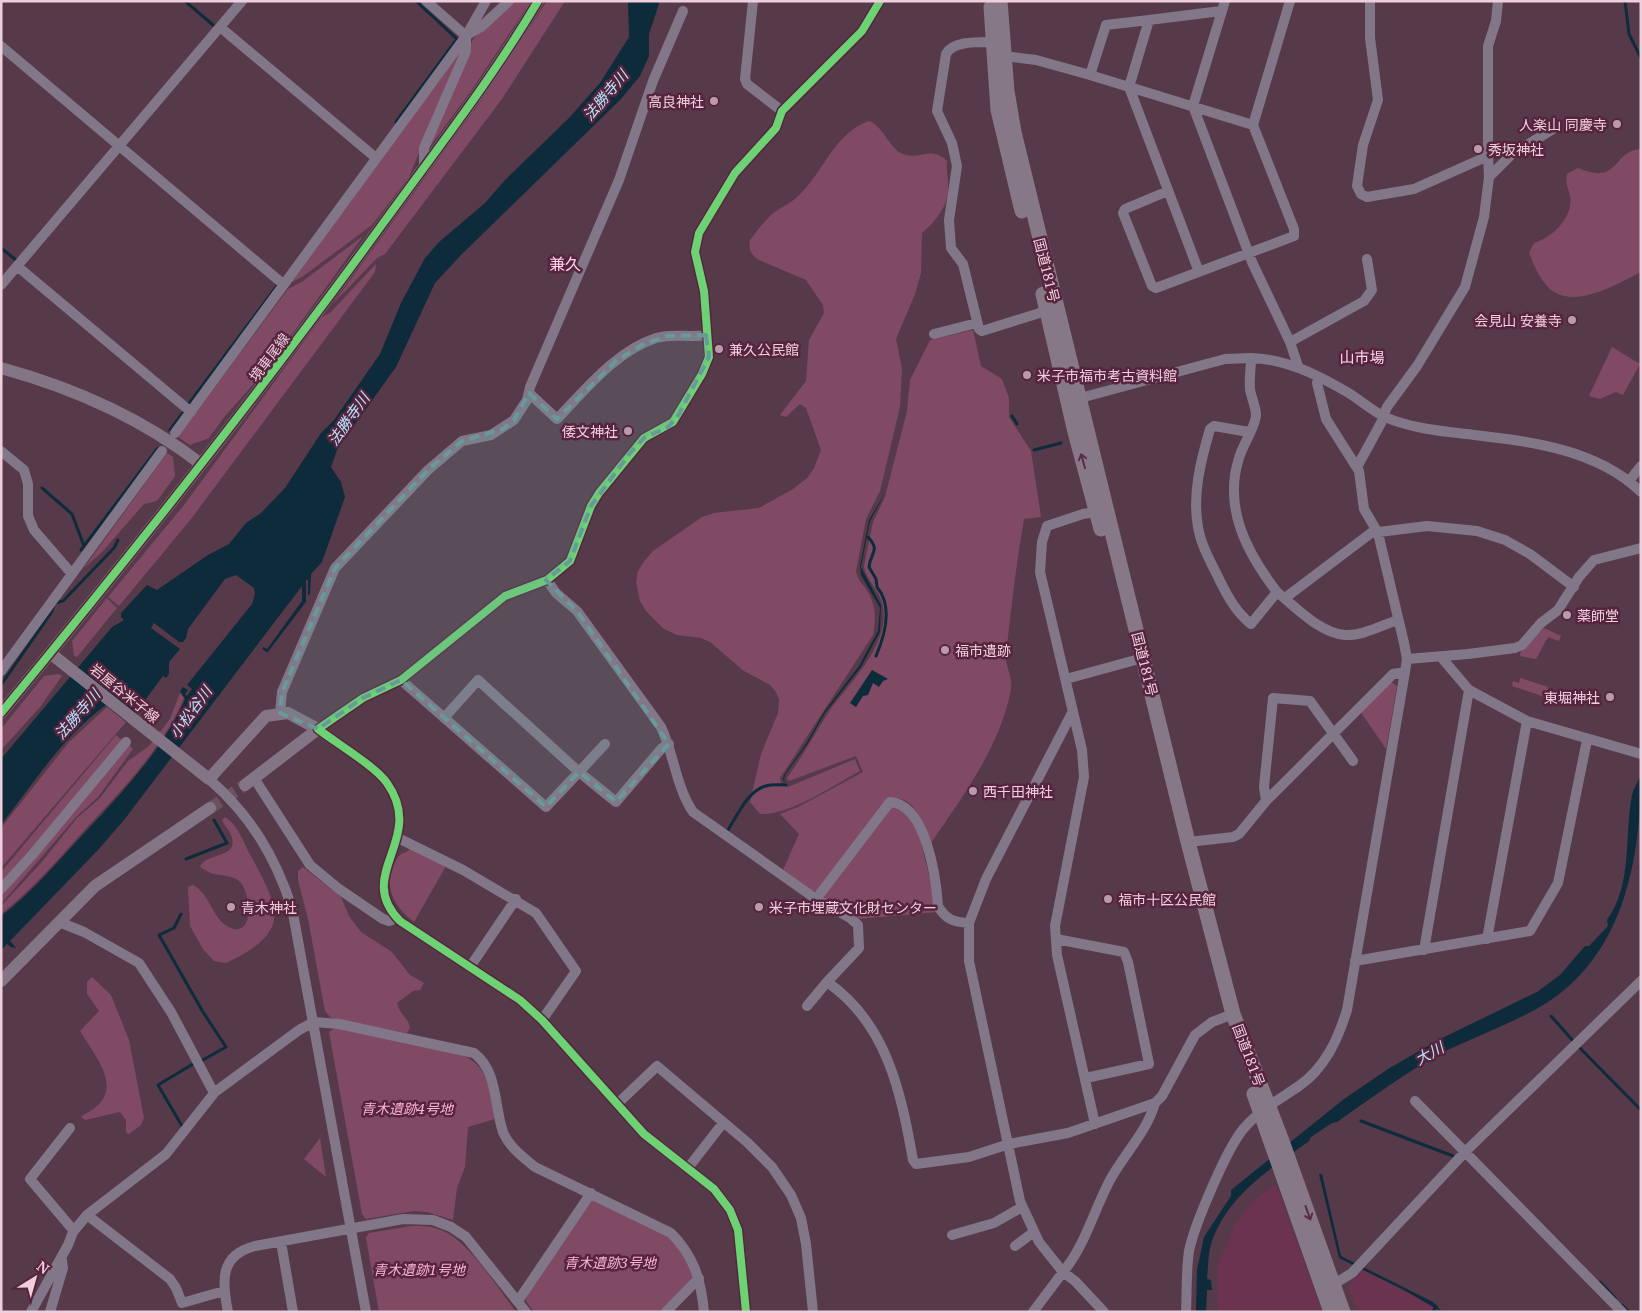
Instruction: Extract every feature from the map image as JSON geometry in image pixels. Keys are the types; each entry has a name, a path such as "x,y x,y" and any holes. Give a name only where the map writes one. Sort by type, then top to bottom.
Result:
{"highway":[{"name":"国道181号","path":"990,1 998,110 1046,311 1073,400"},
{"name":"国道181号","path":"1000,1 1007,91 1014,132 1073,400 1139,660 1195,905 1230,1015 1287,1171 1331,1312"},
{"name":"国道181号","path":"1139,660 1188,842 1230,1015"},
{"name":"国道181号","path":"1287,1171 1334,1284 1343,1312"}],"main road":[{"name":"境車尾線","path":"1,713 263,385 486,84 538,1"},
{"path":"1,368 84,396 125,415 163,435 201,464"},
{"name":"岩屋谷米子線","path":"50,653 209,779"},
{"path":"209,779 260,721 273,713 288,713 318,730 249,781"},
{"path":"1,981 95,886 210,808"}],"street":[{"path":"1,285 242,1"},
{"path":"424,167 424,148 466,51 466,36 426,1"},
{"path":"175,433 466,36 486,1"},
{"path":"466,36 480,27 509,1"},
{"path":"753,1 745,79 747,84 782,112"},
{"path":"746,1312 740,1243 730,1210 714,1190 644,1134 542,1020 520,1000 397,918 385,901 382,890 385,872 398,838 400,816 397,802 388,785 379,775 318,730 363,698 400,680 504,596 546,580 570,561 591,506 630,453 644,438 668,427 678,416 702,374 708,358 704,291 695,252 700,233 735,173 776,128 782,112 816,74 862,31 880,1"},
{"path":"1168,191 1125,209 1123,213 1152,286 1156,288 1292,237 1295,232 1253,125 1290,1"},
{"path":"1370,1 1370,38 1378,100 1363,145 1357,186 1361,194 1367,197 1414,189 1488,156"},
{"path":"1357,467 1399,388 1417,366 1465,287 1484,217 1489,176 1488,46 1496,21 1498,1"},
{"path":"1090,75 1106,25 1149,20 1223,6 1193,106 1250,253 1290,342 1298,366"},
{"path":"280,713 282,692 335,568 428,470 462,441 491,435 514,420 527,400 619,180 653,81 683,11"},
{"path":"1149,20 1129,87 1199,272"},
{"path":"220,26 376,158"},
{"path":"1046,311 982,331 979,329 963,264 951,248 949,220 957,166 952,143 937,111 949,48 980,42 993,44 1005,56 1036,60 1090,75 1253,125"},
{"path":"1,46 283,284"},
{"path":"1489,176 1511,155 1553,129"},
{"path":"1290,342 1367,299 1372,290 1367,259"},
{"path":"17,266 191,412"},
{"path":"934,334 977,323"},
{"path":"529,393 558,419 616,361 642,345 666,336 706,335"},
{"path":"1251,358 1250,387 1256,415 1238,458 1233,480 1234,502 1248,549 1281,595 1300,612 1326,628 1344,635 1358,634 1398,620"},
{"path":"1073,400 1225,359 1268,358 1298,366 1347,392 1384,416 1433,430 1507,438 1561,450 1594,462 1629,481 1641,492"},
{"path":"1186,1312 1189,1255 1198,1223 1233,1144 1244,1128 1265,1109 1300,1085 1329,1053 1347,1010 1407,659 1378,533 1364,509 1357,467 1342,448 1326,419 1317,383 1318,377"},
{"path":"1249,432 1214,426 1210,428 1198,479 1198,528 1208,556 1228,597 1239,615 1250,624 1281,595 1365,536 1427,526 1477,531 1505,540 1530,554 1574,587"},
{"path":"1,451 24,470 28,484 28,516 34,530 71,573"},
{"path":"2,667 162,451"},
{"path":"1629,481 1641,466"},
{"path":"1095,1124 1057,954 1055,926 1084,777 1082,750 1040,572 1042,542 1048,526 1102,511"},
{"path":"1407,659 1515,648 1522,645 1541,623 1558,610 1579,577 1597,558 1622,554 1641,548"},
{"path":"546,580 556,593 577,611 661,727 669,744 686,802 693,812 816,899 850,918 858,925 859,948 807,1006"},
{"path":"1441,657 1469,690 1527,722 1641,754"},
{"path":"1066,679 1139,660"},
{"path":"1188,842 1239,834 1266,801 1393,674 1405,672"},
{"path":"400,680 546,807 605,744"},
{"path":"444,718 478,680 616,802 662,748 669,744"},
{"path":"1424,950 1469,690"},
{"path":"1266,801 1264,787 1273,698 1310,701 1353,761"},
{"path":"1073,711 986,879 970,923 969,961 1022,1207 1034,1232 1063,1272 1075,1281 1104,1312"},
{"path":"1487,938 1527,722"},
{"path":"1356,961 1530,931 1558,883 1587,740"},
{"path":"1,889 34,854 126,742"},
{"path":"209,779 239,808 271,852 284,882 292,908 366,1312"},
{"path":"249,781 310,865 339,889 383,919 389,922 397,918"},
{"path":"816,899 890,802 898,803 913,814 921,826 941,911 944,916 954,922 970,923"},
{"path":"398,838 463,870 516,899 536,913 576,972 542,1020"},
{"path":"470,967 516,899"},
{"path":"59,922 84,932 139,964 170,1012 214,1093"},
{"path":"1056,939 1124,952 1128,962 1149,1064 1086,1078"},
{"path":"1334,1284 1352,1273 1465,1152 1641,981"},
{"path":"828,982 853,1002 874,1030 888,1061 902,1102 915,1163 920,1164 969,1157 1009,1144 1068,1133 1155,1103 1162,1096 1195,1035 1212,1022 1230,1015"},
{"path":"31,1312 74,1231 87,1216 166,1154 214,1093 299,1030 314,1022 339,1024 474,1054 488,1067 504,1134 518,1154 535,1166 671,1233 684,1246 699,1278 704,1312"},
{"path":"617,1104 657,1066 772,1167 791,1195 801,1218 812,1312"},
{"path":"1415,1101 1622,1312"},
{"path":"1034,1312 1079,1248 1111,1179 1151,1116 1155,1103"},
{"path":"688,1168 723,1123"},
{"path":"70,1128 30,1179 74,1231"},
{"path":"518,1302 591,1193"},
{"path":"952,1235 994,1223 1022,1207"},
{"path":"87,1216 170,1279 182,1303 224,1291"},
{"path":"228,1312 224,1291 224,1275 229,1263 239,1252 281,1242 414,1218 433,1220 451,1227 466,1237 526,1312"},
{"path":"1015,1246 1034,1232"},
{"path":"281,1242 293,1312"},
{"path":"50,1312 63,1268 61,1258"},
{"path":"666,1312 699,1278"}],"highlighted area":[{"path":"706,335 709,357 678,416 668,427 644,438 630,453 591,506 570,561 546,580 577,611 669,744 616,802 579,772 546,807 401,680 363,698 318,729 280,713 282,692 335,568 428,470 462,441 503,429 514,420 529,393 557,419 616,361 642,345 666,336"}],"shaded area":[{"path":"1276,1184 1322,1312 1218,1312 1218,1264 1235,1225 1252,1202"},
{"path":"1359,1268 1432,1305 1434,1307 1432,1312 1359,1312 1348,1288"}],"green space":[{"path":"512,1 531,1 473,88 429,148 473,39"},
{"path":"547,1 565,1 502,99 385,254 377,258 332,305 478,105"},
{"path":"462,48 409,177 372,225 302,277 292,282"},
{"path":"869,121 879,128 900,153 911,156 936,154 947,161 948,192 941,212 922,233 921,273 915,294 896,339 902,369 900,407 880,491 866,519 856,571 873,602 875,618 873,635 780,778 781,783 788,787 855,759 860,771 798,805 772,813 760,814 750,802 761,754 778,713 779,699 776,692 770,685 744,671 710,642 701,638 677,635 664,629 646,611 640,601 636,582 638,571 653,551 702,517 714,513 759,508 793,489 807,478 814,468 821,450 806,408 800,404 786,417 780,415 806,381 809,340 824,313 823,305 806,280 757,259 750,251 749,243 770,216 806,188 829,155 846,135 856,127"},
{"path":"1641,149 1641,272 1604,290 1577,297 1564,296 1553,291 1541,278 1529,253 1534,243 1548,236 1560,226 1569,212 1570,196 1567,174 1578,168 1602,173 1609,170 1631,151"},
{"path":"363,236 267,369 225,416 209,438 190,445 178,437 288,289 303,281"},
{"path":"376,264 375,272 191,519 119,606 108,597 184,505 322,317 330,313"},
{"path":"973,330 981,366 1002,379 1009,398 1009,417 1031,451 1041,517 1024,519 1006,655 1011,689 1006,711 989,752 967,790 929,846 922,822 914,808 908,802 892,798 818,891 813,891 783,870 799,834 780,814 798,807 863,772 856,756 789,781 787,778 828,713 866,664 880,636 883,622 882,601 864,566 873,522 885,497 907,411 910,380 930,340"},
{"path":"1612,347 1640,364 1623,395 1616,392 1600,399 1589,396"},
{"path":"167,453 173,457 175,476 157,501 144,504 102,552 84,568"},
{"path":"107,598 117,608 77,657 74,656 72,641"},
{"path":"1544,628 1561,636 1559,641 1548,637 1536,659 1520,656 1521,651"},
{"path":"59,674 62,676 40,707 1,750 1,729 44,676"},
{"path":"1520,678 1548,687 1545,697 1512,686 1513,681 1519,683"},
{"path":"1391,682 1397,686 1386,749 1360,711"},
{"path":"180,693 184,698 175,717 164,736 138,771 42,876 1,914 1,906 41,863 77,818 100,798 128,761 149,746 170,719"},
{"path":"107,707 126,722 1,868 1,828 69,742"},
{"path":"116,735 122,740 112,757 1,884 1,872"},
{"path":"129,745 133,749 98,797 76,817 1,904 1,893"},
{"path":"897,805 917,826 938,912 857,919 824,900 824,894 889,809"},
{"path":"225,817 238,830 262,877 274,907 274,920 270,931 261,942 226,963 214,961 203,949 190,926 188,887 193,885 199,889 215,914 225,925 239,929 244,926 247,920 248,903 243,886 233,878 212,873 200,867 203,862 226,852 233,845 231,835 222,820"},
{"path":"410,849 446,866 414,922 395,901 390,885 393,867 398,857"},
{"path":"303,867 341,897 349,916 361,932 392,952 410,975 424,983 420,990 413,991 397,1003 410,1028 407,1033 331,1018 325,1011 308,919 298,880 298,871"},
{"path":"92,977 111,995 129,1040 144,1118 141,1125 129,1134 126,1133 126,1120 120,1112 85,1120 81,1117 99,1105 106,1091 104,1073 96,1055 80,1031 99,1011 87,994 87,982"},
{"name":"青木遺跡4号地","path":"335,1028 458,1053 469,1058 482,1071 489,1088 495,1119 468,1127 465,1167 457,1188 453,1220 427,1212 414,1211 366,1219 362,1214 329,1032"},
{"path":"320,1138 326,1177 304,1159"},
{"name":"青木遺跡3号地","path":"594,1200 660,1230 679,1246 695,1275 660,1312 534,1312 526,1301 527,1294 590,1202"},
{"name":"青木遺跡1号地","path":"411,1226 427,1226 441,1230 462,1244 482,1266 516,1312 379,1312 366,1238 369,1233"}],"water":[{"path":"628,1 658,1 659,4 649,34 649,56 640,76 621,99 461,255 435,283 396,367 353,427 341,439 331,467 341,482 345,497 322,562 311,574 310,594 308,595 308,580 306,580 306,602 267,653 262,649 263,647 267,649 302,601 302,586 124,820 97,851 10,941 16,948 7,944 1,950 1,916 22,899 50,870 123,791 151,756 176,718 185,699 180,691 183,687 188,690 185,694 187,696 192,689 187,685 252,604 255,594 254,588 236,575 225,579 188,629 183,642 179,642 154,623 151,628 180,649 169,662 169,674 166,678 163,676 128,723 106,705 90,717 49,761 1,825 1,759 112,627 124,620 121,617 121,613 147,585 157,590 208,555 229,544 246,523 261,513 285,488 321,433 334,420 380,354 401,303 425,258 439,242 485,203 506,179 569,118 600,83 629,37"},
{"path":"886,477 882,499 870,521 861,567 881,605 880,632 861,667 825,713 808,743 785,775 784,780 787,785 783,780 784,775 807,742 824,712 859,666 878,631 880,608 861,575 860,566 869,520 882,498"},
{"path":"872,670 888,679 883,681 879,687 873,683 868,695 863,696 856,707 850,703"},
{"name":"大川","path":"1641,773 1637,837 1632,869 1623,901 1611,930 1595,957 1574,982 1548,1002 1523,1016 1442,1053 1415,1069 1337,1122 1332,1123 1311,1137 1309,1141 1250,1186 1237,1199 1217,1230 1210,1248 1208,1264 1207,1279 1211,1280 1212,1290 1207,1290 1206,1312 1196,1312 1197,1270 1204,1237 1231,1196 1231,1190 1344,1099 1388,1069 1440,1039 1537,992 1560,975 1585,946 1589,946 1608,926 1607,920 1621,891 1632,795"},
{"path":"1319,1174 1322,1174 1341,1256 1433,1302 1442,1312 1402,1289 1339,1258"}],"pier":[{"path":"322,563 324,564 314,575 313,595 308,597 308,603 269,654 260,651 261,645 266,646 300,600 300,593 190,738 302,587 301,601 266,648 263,646 262,649 268,653 306,602 306,596 311,595 312,574"}],"waterway":[{"path":"185,1 213,25"},
{"path":"396,122 457,39 416,1"},
{"path":"1625,1 1629,34 1641,58"},
{"path":"1,248 16,260"},
{"path":"188,405 280,282"},
{"path":"170,430 185,410"},
{"path":"1012,416 1017,424"},
{"path":"1034,450 1061,443"},
{"path":"81,550 158,448"},
{"path":"42,488 72,514 84,546"},
{"path":"868,537 874,546 869,567 876,579 877,587 885,603 886,612 882,639 876,656"},
{"path":"1,685 51,613 55,603 63,601 114,548 118,540"},
{"path":"728,830 748,798 760,788 768,785 786,785"},
{"path":"186,859 227,843 214,820"},
{"path":"181,914 174,928 159,935 203,1012 226,1047 201,1061"},
{"path":"1551,1016 1574,1042"},
{"path":"1578,1046 1641,1110"},
{"path":"182,1126 158,1085 193,1064"},
{"path":"1361,1121 1453,1156"},
{"path":"1600,1282 1615,1298"},
{"path":"1622,1305 1629,1312"},
{"path":"1433,1312 1436,1306"}],"tunnel":[{"path":"210,808 245,785"}],"cycle path":[{"path":"1,713 148,532 338,285 464,113 538,1"},
{"path":"746,1312 738,1230 730,1210 714,1189 644,1134 542,1020 520,1000 400,921 388,904 384,888 386,872 399,822 397,803 387,783 374,769 318,729 363,698 401,680 505,596 547,580 570,561 591,506 599,493 644,438 673,422 702,374 709,357 704,291 695,252 699,233 735,173 776,128 782,111 862,31 880,1"}],"place":[{"name":"高良神社","path":"714,101"},
{"name":"人楽山 同慶寺","path":"1617,124"},
{"name":"秀坂神社","path":"1478,149"},
{"name":"会見山 安養寺","path":"1572,320"},
{"name":"兼久公民館","path":"719,349"},
{"name":"米子市福市考古資料館","path":"1027,375"},
{"name":"倭文神社","path":"628,431"},
{"name":"薬師堂","path":"1567,615"},
{"name":"福市遺跡","path":"945,650"},
{"name":"東堀神社","path":"1610,697"},
{"name":"西千田神社","path":"973,791"},
{"name":"福市十区公民館","path":"1108,899"},
{"name":"青木神社","path":"231,907"},
{"name":"米子市埋蔵文化財センター","path":"759,907"}],"district":[{"name":"兼久","path":"565,264"},
{"name":"山市場","path":"1362,357"}],"water label":[{"name":"法勝寺川","path":"605,95"},
{"name":"法勝寺川","path":"348,419"},
{"name":"小松谷川","path":"190,712"},
{"name":"法勝寺川","path":"77,714"}]}
